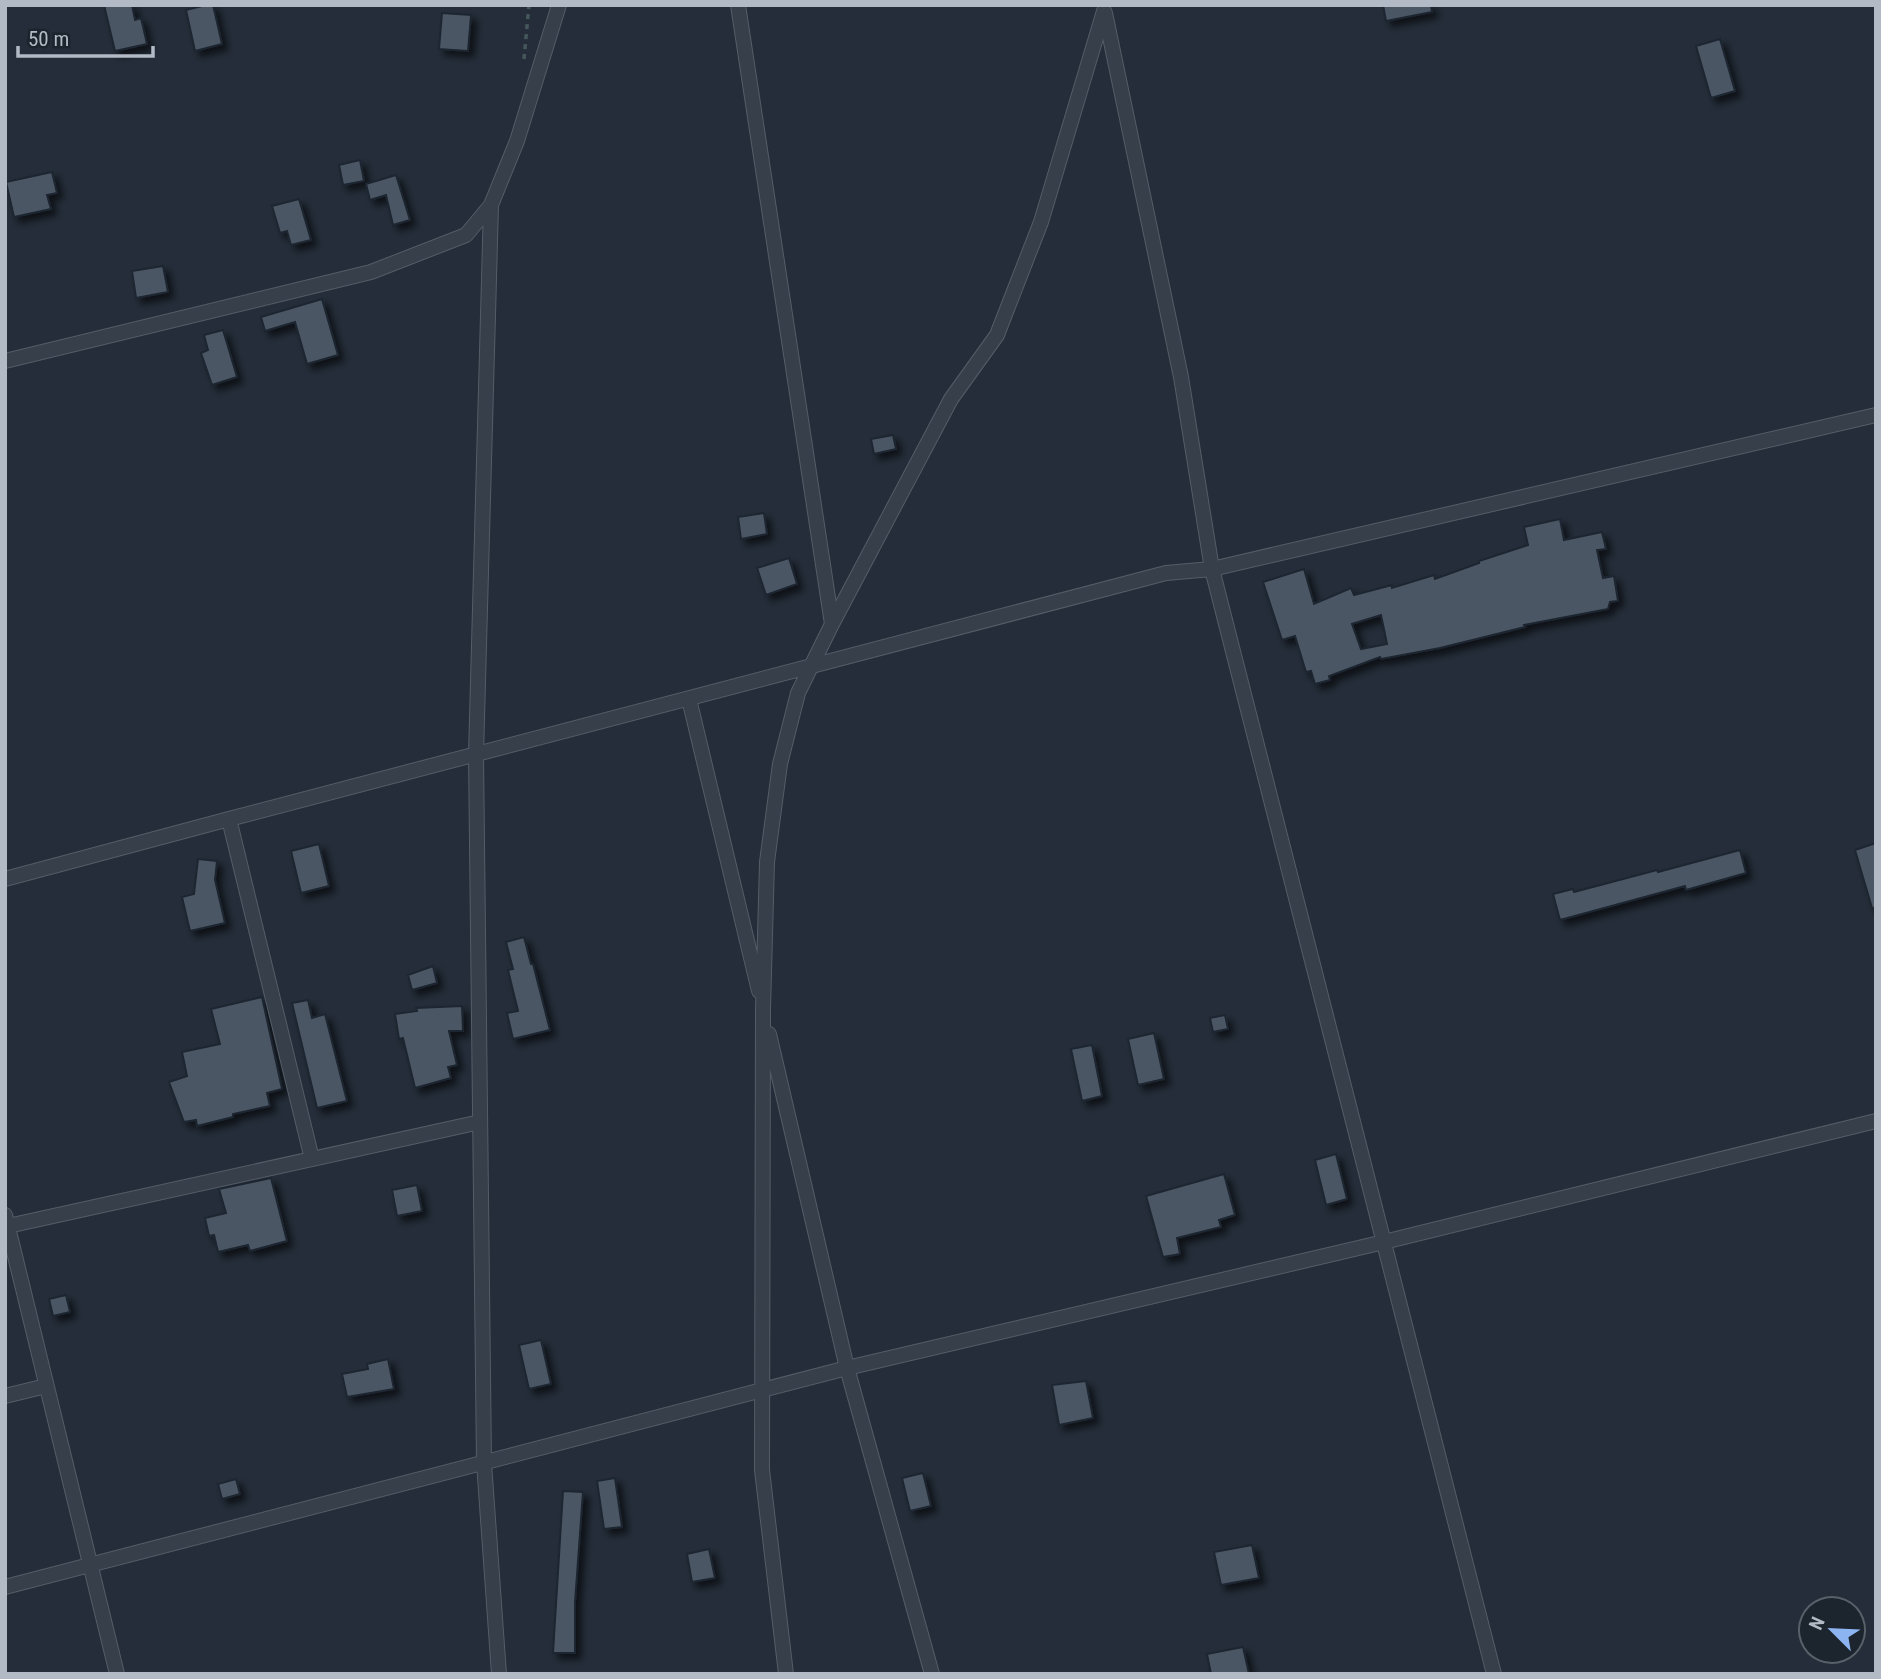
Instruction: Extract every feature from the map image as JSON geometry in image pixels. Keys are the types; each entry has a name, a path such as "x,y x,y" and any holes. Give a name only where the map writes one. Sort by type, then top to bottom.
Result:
{"street":[{"path":"5,361 371,272 466,235 491,205 517,141 559,5"},
{"path":"738,5 832,624"},
{"path":"786,1674 762,1470 767,862 779,776 798,693 832,624 951,399 997,335 1041,222 1103,8"},
{"path":"1103,8 1181,377 1212,569 1494,1674"},
{"path":"491,205 476,755 484,1463 499,1674"},
{"path":"5,879 1166,573 1212,569 1876,415"},
{"path":"689,699 847,1368 932,1674"},
{"path":"229,818 312,1159"},
{"path":"5,1587 847,1368 1384,1242 1876,1121"},
{"path":"117,1674 6,1220 312,1159 480,1122"},
{"path":"5,1396 46,1385"}],"building":[{"path":"104,5 132,5 135,20 141,18 147,44 115,51"},
{"path":"213,5 222,44 195,51 186,10"},
{"path":"1383,5 1431,5 1432,12 1386,21"},
{"path":"442,13 471,15 468,51 439,49"},
{"path":"1720,39 1735,91 1711,98 1696,46"},
{"path":"360,160 364,181 343,185 339,165"},
{"path":"52,172 57,193 47,195 51,209 14,217 6,182"},
{"path":"396,175 410,220 393,225 386,195 370,200 366,184"},
{"path":"299,199 311,240 291,245 287,231 280,233 272,206"},
{"path":"163,266 168,292 136,298 132,271"},
{"path":"322,299 338,355 307,364 295,322 265,331 261,317"},
{"path":"223,330 237,377 212,385 201,353 208,350 204,335"},
{"path":"893,435 896,449 874,454 871,439"},
{"path":"764,513 767,534 741,539 738,517"},
{"path":"1560,519 1564,540 1602,532 1606,549 1597,550 1603,578 1614,576 1618,601 1610,602 1608,609 1524,625 1525,627 1440,648 1381,659 1380,657 1315,684 1311,671 1306,672 1295,636 1282,640 1263,582 1304,569 1314,604 1351,588 1354,595 1392,585 1392,588 1434,575 1435,579 1528,545 1524,527","holes":["1381,615 1387,644 1361,649 1352,624"]},
{"path":"789,558 797,584 766,595 757,568"},
{"path":"1876,843 1876,908 1872,908 1855,850"},
{"path":"319,844 329,886 301,893 291,851"},
{"path":"1740,850 1746,873 1686,890 1685,886 1560,920 1553,894 1573,889 1574,892"},
{"path":"198,859 217,861 215,880 225,923 190,931 182,897 194,894"},
{"path":"524,937 550,1030 513,1039 507,1013 518,1011 508,970 513,969 506,942"},
{"path":"433,966 437,983 412,990 408,975"},
{"path":"262,997 282,1089 267,1093 270,1106 197,1126 196,1120 184,1122 169,1082 187,1076 182,1052 220,1044 211,1009"},
{"path":"308,1000 312,1018 325,1014 347,1101 317,1108 292,1003"},
{"path":"462,1006 463,1031 449,1031 457,1065 448,1067 451,1078 415,1088 403,1038 399,1039 395,1014 417,1011 416,1008"},
{"path":"1225,1015 1228,1029 1213,1032 1210,1018"},
{"path":"1154,1033 1164,1079 1138,1085 1128,1039"},
{"path":"1092,1045 1102,1096 1082,1101 1071,1049"},
{"path":"1336,1154 1347,1199 1326,1205 1315,1160"},
{"path":"1224,1174 1235,1215 1219,1220 1221,1227 1177,1238 1180,1254 1163,1257 1146,1196"},
{"path":"271,1178 287,1241 250,1251 248,1245 218,1252 214,1235 209,1236 205,1218 226,1213 219,1189"},
{"path":"417,1185 422,1211 397,1216 392,1190"},
{"path":"66,1295 70,1312 53,1316 49,1299"},
{"path":"541,1340 551,1384 529,1389 519,1345"},
{"path":"388,1359 394,1389 347,1397 342,1374 368,1369 367,1364"},
{"path":"1086,1381 1093,1418 1059,1425 1052,1385"},
{"path":"923,1473 931,1506 910,1511 902,1478"},
{"path":"615,1478 622,1527 604,1529 597,1481"},
{"path":"236,1479 240,1494 222,1499 218,1484"},
{"path":"563,1491 583,1492 575,1602 575,1653 553,1653"},
{"path":"1252,1545 1259,1578 1221,1585 1214,1552"},
{"path":"709,1549 715,1578 692,1582 687,1554"},
{"path":"1243,1647 1249,1674 1211,1674 1207,1654"}]}
